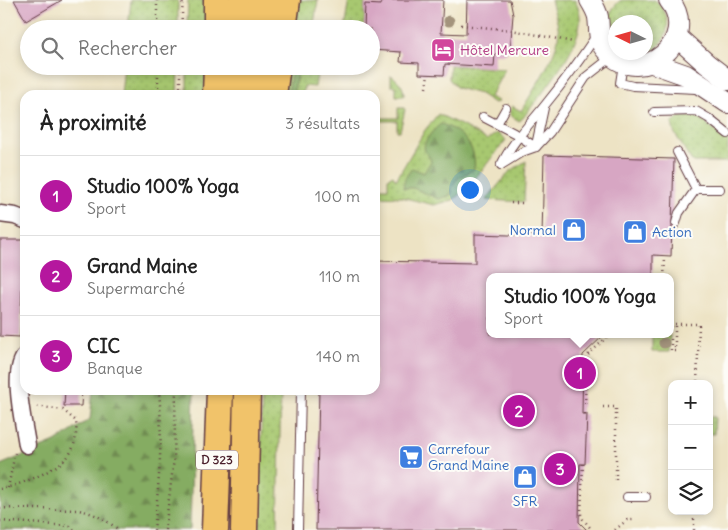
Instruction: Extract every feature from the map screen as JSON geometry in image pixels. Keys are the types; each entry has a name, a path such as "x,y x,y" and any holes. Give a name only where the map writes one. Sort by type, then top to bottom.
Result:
{"highway":[{"path":"217,0 217,20"},
{"path":"240,20 242,0"},
{"path":"261,20 262,0"},
{"path":"284,20 287,0"},
{"path":"216,75 216,90"},
{"path":"234,90 235,75"},
{"path":"255,90 256,75"},
{"path":"274,90 276,75"},
{"name":"D 323","path":"215,530 220,395"},
{"name":"D 323","path":"244,530 247,395"}],"street":[{"path":"618,60 638,66 652,63 668,52 676,37 678,20 670,0"},
{"path":"598,12 605,49 608,52"},
{"path":"676,37 728,80"},
{"path":"652,63 686,75 728,103"},
{"path":"0,214 20,218"},
{"path":"20,370 18,380 27,445"}],"lane":[{"path":"598,12 544,107 519,136 501,165 522,152 536,147 550,132 586,77 618,60 620,83 633,86 679,87 710,91"},
{"path":"536,147 544,107"},
{"path":"496,124 506,108"},
{"path":"654,112 696,111 728,134"},
{"path":"483,117 536,147"},
{"path":"677,152 696,189"},
{"path":"696,189 720,190"},
{"path":"676,223 679,213 696,189"},
{"path":"298,530 301,395"},
{"path":"627,497 646,497"}],"path":[{"path":"157,0 157,20"},
{"path":"182,20 183,0"},
{"path":"461,25 512,30 573,42"},
{"path":"426,88 428,74"},
{"path":"158,75 158,90"},
{"path":"180,75 180,90"},
{"path":"511,203 524,203"},
{"path":"664,259 664,273"},
{"path":"671,339 671,351 675,351 675,323 699,324 697,380"},
{"path":"584,414 586,356 606,338"},
{"path":"154,530 160,463 159,395"},
{"path":"166,530 174,459 176,395"},
{"path":"0,489 8,488 47,473 69,455 77,436 76,421 63,410 21,404"},
{"path":"603,407 616,407 616,482"},
{"path":"8,488 16,448 27,445"},
{"path":"583,464 581,514 592,530"},
{"path":"0,508 80,510 104,519 120,530"},
{"path":"694,515 694,530"},
{"path":"615,530 627,520 634,520"},
{"path":"0,521 70,526 74,530"}],"green space":[{"path":"131,0 178,0 178,20 129,20"},
{"path":"188,0 207,0 207,20 187,20"},
{"path":"295,0 318,0 315,20 292,20"},
{"path":"349,0 365,0 364,20 346,20"},
{"path":"551,0 575,0 580,16 578,34 558,72 519,121 510,115 512,106 521,111 543,75 556,46 558,29"},
{"path":"621,0 655,0 661,6 667,22 667,30 665,37 654,50 653,15 610,15 616,4"},
{"path":"450,65 505,69 490,97 498,102 494,103 480,94 457,88 449,79"},
{"path":"123,75 178,75 177,90 122,90"},
{"path":"187,75 208,75 208,90 187,90"},
{"path":"282,75 317,75 315,87 304,86 304,90 280,90"},
{"path":"291,75 297,75 294,90 289,90"},
{"path":"391,75 400,84 404,96 396,96 396,86 391,86"},
{"path":"398,108 404,108 400,131 397,131 397,121 380,121 380,118 398,118"},
{"path":"438,114 487,140 497,133 506,140 470,185 453,200 434,205 401,197 380,196 380,188 388,188 388,178 393,175 396,180 425,130"},
{"path":"694,116 700,118 728,141 728,162 694,162 691,160 674,132 672,123 679,117"},
{"path":"441,124 461,135 471,147 475,161 474,169 456,181 451,195 439,199 413,188 403,188 405,178 412,168 424,173 431,161 425,151 425,144 432,132"},
{"path":"526,161 524,202 486,200 509,172"},
{"path":"652,338 670,338 669,352 652,352"},
{"path":"92,395 194,395 190,530 0,530 0,465 55,442 90,419"},
{"path":"262,395 281,395 278,530 259,530"},
{"path":"713,417 715,417 714,434"}],"building":[{"path":"14,0 62,0 28,20 25,20"},
{"path":"382,0 443,0 441,33 466,34 467,0 510,0 513,15 510,51 507,51 507,54 495,54 494,67 445,64 444,75 419,74 419,63 400,62 401,52 380,51 380,20 364,20 365,4 381,5"},
{"path":"544,155 674,159 671,256 653,255 653,273 486,273 486,338 601,338 583,355 582,414 587,414 585,464 580,464 579,522 587,530 316,530 319,395 380,395 380,261 475,263 475,234 542,236"},
{"path":"0,240 20,240 20,337 0,336"},
{"path":"65,395 82,395 81,406 64,406"}],"place":[{"name":"Hôtel Mercure","path":"443,50"},
{"name":"Normal","path":"574,230"},
{"name":"Action","path":"635,232"},
{"name":"Studio 100% Yoga","path":"580,373"},
{"name":"Grand Maine","path":"519,411"},
{"name":"Carrefour Grand Maine","path":"411,457"},
{"name":"CIC","path":"560,469"},
{"name":"SFR","path":"525,477"}]}
